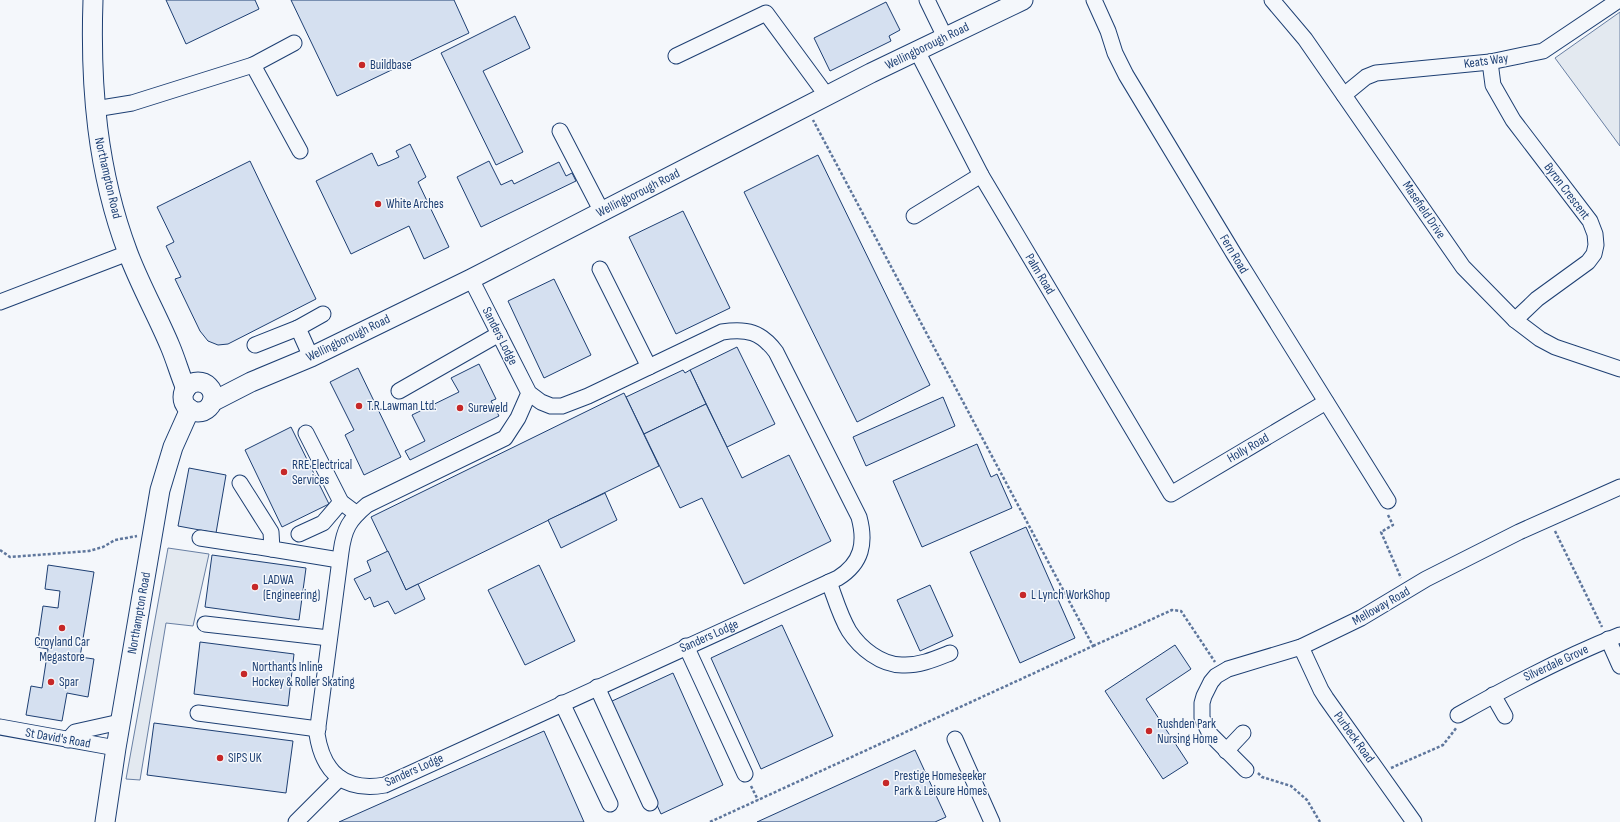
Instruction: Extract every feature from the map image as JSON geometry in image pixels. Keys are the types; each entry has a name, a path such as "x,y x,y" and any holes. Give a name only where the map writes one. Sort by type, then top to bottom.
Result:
{"main road":[{"name":"Northampton Road","path":"93,0 92,42 95,109 101,156 110,195 128,253 170,347 201,390"},
{"name":"Wellingborough Road","path":"190,409 197,412 210,406 201,390 251,382 311,357 471,279 916,51 1023,0"},
{"name":"Northampton Road","path":"105,822 120,722 152,534 165,471 173,447 190,409"}],"street":[{"path":"927,0 945,37"},
{"name":"Fern Road","path":"1094,0 1108,31 1115,53 1126,75 1238,261 1388,501"},
{"name":"Masefield Drive","path":"1272,0 1305,39 1463,267 1515,320 1540,339 1556,347 1620,369"},
{"name":"Keats Way","path":"1344,95 1362,80 1376,73 1490,62 1543,51 1619,0"},
{"path":"676,56 766,13 827,96"},
{"path":"95,109 132,103 253,65 294,43"},
{"name":"Palm Road","path":"916,51 981,174 1171,494"},
{"name":"Byron Crescent","path":"1490,62 1493,85 1513,120 1590,221 1595,234 1594,254 1588,262 1536,299 1515,320"},
{"path":"253,65 300,150"},
{"path":"560,131 602,212"},
{"path":"914,216 981,174"},
{"path":"0,302 128,253"},
{"path":"600,269 649,367"},
{"name":"Sanders Lodge","path":"471,279 529,393 541,402 551,406 562,406 588,396 722,332 737,329 752,332 764,339 776,352 855,510 862,529 863,539 860,552 855,563 848,572 829,582 384,785 372,787 348,783 334,774 325,762 320,749 318,729 343,536 349,523 368,505 505,438 518,418 529,393"},
{"path":"255,345 298,328 323,314"},
{"path":"298,328 311,357"},
{"path":"399,391 499,334"},
{"name":"Holly Road","path":"1171,494 1326,402"},
{"path":"306,433 341,502 357,514"},
{"path":"240,483 271,532 272,549"},
{"name":"Melloway Road","path":"1246,770 1210,734 1202,718 1202,703 1204,696 1211,682 1222,672 1228,668 1301,647 1361,618 1433,576 1549,518 1620,487"},
{"path":"299,534 323,523 341,502"},
{"path":"200,538 340,560"},
{"path":"829,582 849,630 866,651 882,660 900,665 912,665 930,661 950,653"},
{"path":"205,624 329,638"},
{"path":"1614,637 1620,666"},
{"name":"Silverdale Grove","path":"1458,715 1564,658 1614,637"},
{"path":"686,646 745,774"},
{"name":"Purbeck Road","path":"1301,647 1321,690 1414,822"},
{"path":"597,687 650,803"},
{"path":"1493,695 1505,716"},
{"path":"562,703 610,804"},
{"path":"198,713 318,729"},
{"path":"68,740 75,732 120,722"},
{"name":"St David's Road","path":"0,727 116,748"},
{"path":"1226,751 1243,733"},
{"path":"954,739 992,822"},
{"path":"296,822 340,778"}],"path":[{"path":"806,108 1093,646"},
{"path":"1388,501 1387,512 1393,525 1380,532 1407,591"},
{"path":"1549,518 1614,637"},
{"path":"0,550 10,556 89,551 103,547 115,540 152,534"},
{"path":"710,822 1172,610 1181,611 1222,672"},
{"path":"1380,773 1443,745 1462,721 1458,715"},
{"path":"1246,770 1253,768 1262,777 1291,786 1307,800 1320,822"}],"shaded area":[{"path":"1620,12 1620,146 1555,58"},
{"path":"168,548 209,554 193,626 166,623 140,780 126,779"}],"building":[{"path":"166,0 255,0 259,9 186,44"},
{"name":"Buildbase","path":"291,0 454,0 469,33 337,96"},
{"path":"886,2 900,30 889,36 891,41 830,71 814,38"},
{"path":"515,16 530,48 483,71 523,152 496,165 441,53"},
{"name":"White Arches","path":"410,144 426,177 418,182 449,247 424,259 409,226 351,254 316,181 372,153 378,166 399,157 396,151"},
{"path":"818,155 930,385 857,422 744,192"},
{"path":"250,161 316,299 228,344 218,345 208,341 200,331 175,279 181,277 166,246 174,242 157,207"},
{"name":"White Arches","path":"489,161 501,185 512,180 514,184 559,162 566,176 572,173 576,181 481,227 457,177"},
{"path":"683,211 730,308 676,334 629,237"},
{"path":"554,279 591,355 544,378 508,301"},
{"path":"737,347 775,424 727,447 690,370"},
{"name":"Sureweld","path":"479,364 496,399 491,401 499,416 410,460 405,451 425,441 412,415 459,392 451,378"},
{"name":"T.R.Lawman Ltd.","path":"358,368 401,457 364,475 345,435 354,430 330,382"},
{"path":"683,370 685,373 690,370 706,404 644,434 626,397"},
{"path":"624,393 659,466 406,590 371,517"},
{"path":"943,397 955,426 866,466 853,437"},
{"path":"706,404 742,478 789,455 831,541 744,584 702,498 680,508 644,434"},
{"name":"RRE Electrical Services","path":"291,427 329,504 282,527 245,450"},
{"path":"977,444 991,477 997,474 1012,508 922,547 893,481"},
{"path":"189,468 226,475 216,533 178,526"},
{"path":"605,493 617,520 561,548 548,520"},
{"name":"L Lynch WorkShop","path":"1026,527 1075,638 1020,663 970,552"},
{"path":"388,551 406,590 418,584 425,599 395,614 388,601 374,607 370,597 365,600 354,579 371,571 367,561"},
{"name":"LADWA (Engineering)","path":"212,555 306,568 299,620 205,607"},
{"name":"Croyland Car Megastore","path":"48,565 94,572 80,657 94,659 88,697 67,693 62,721 26,715 31,686 42,688 48,649 37,647 43,606 58,608 60,591 45,589"},
{"path":"539,565 575,641 525,665 488,590"},
{"path":"930,585 953,636 920,651 897,600"},
{"path":"782,625 833,736 761,769 711,658"},
{"name":"Northants Inline Hockey & Roller Skating","path":"200,642 294,654 288,706 194,694"},
{"name":"Rushden Park Nursing Home","path":"1175,645 1191,669 1146,699 1188,763 1163,779 1105,691"},
{"path":"673,673 723,785 661,814 610,702"},
{"name":"SIPS UK","path":"154,723 293,741 286,793 147,775"},
{"path":"544,731 584,822 339,822"},
{"name":"Prestige Homeseeker Park & Leisure Homes","path":"915,750 946,817 935,822 757,822"}],"place":[{"name":"Buildbase","path":"362,65"},
{"name":"White Arches","path":"378,204"},
{"name":"T.R.Lawman Ltd.","path":"359,406"},
{"name":"Sureweld","path":"460,408"},
{"name":"RRE Electrical Services","path":"284,472"},
{"name":"LADWA (Engineering)","path":"255,587"},
{"name":"L Lynch WorkShop","path":"1023,595"},
{"name":"Croyland Car Megastore","path":"62,628"},
{"name":"Northants Inline Hockey & Roller Skating","path":"244,674"},
{"name":"Spar","path":"51,682"},
{"name":"Rushden Park Nursing Home","path":"1149,731"},
{"name":"SIPS UK","path":"220,758"},
{"name":"Prestige Homeseeker Park & Leisure Homes","path":"886,783"}]}
